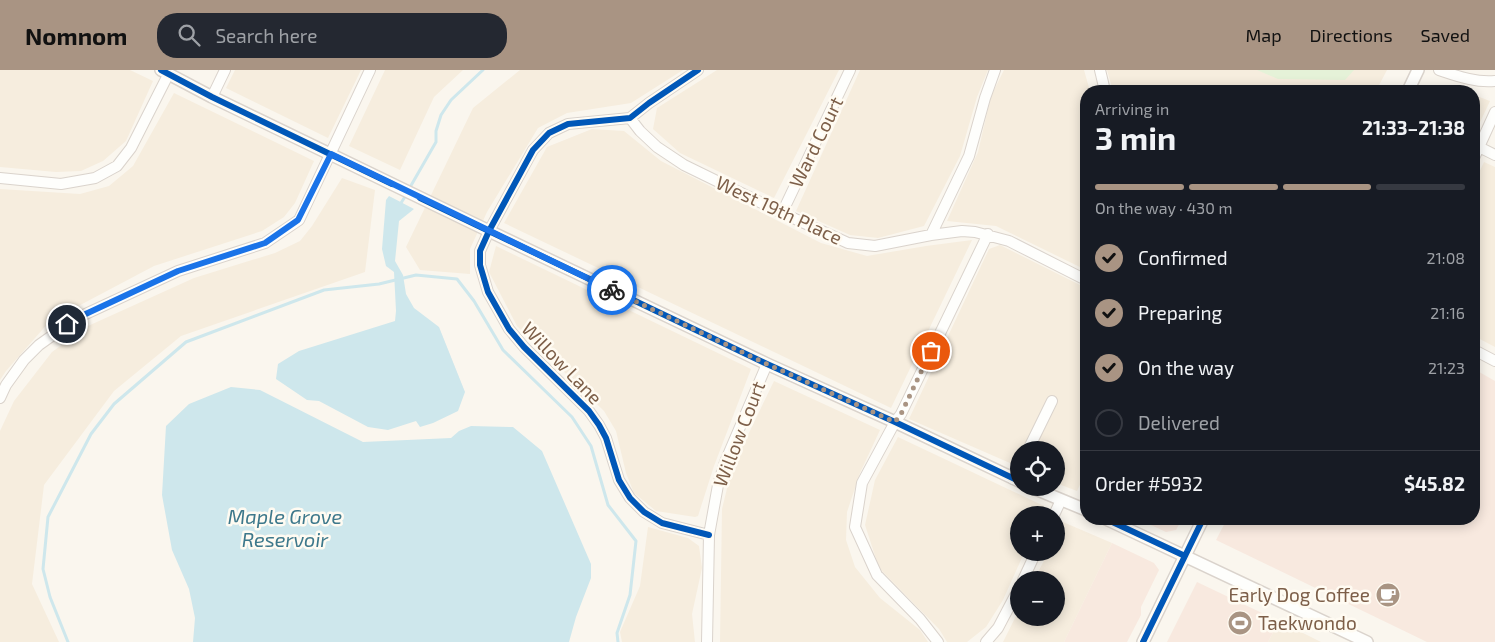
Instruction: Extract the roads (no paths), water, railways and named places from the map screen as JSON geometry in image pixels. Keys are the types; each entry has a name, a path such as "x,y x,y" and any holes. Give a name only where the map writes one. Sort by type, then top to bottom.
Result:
{"street":[{"path":"212,97 225,70"},
{"path":"0,398 6,385 29,355 58,330 77,318 178,271 265,243 298,220 370,70"},
{"path":"630,118 649,102 698,70"},
{"name":"Ward Court","path":"782,213 850,70"},
{"path":"931,235 969,156 995,70"},
{"path":"1100,70 1104,85"},
{"path":"1411,85 1418,70"},
{"path":"1439,70 1465,78 1486,82 1495,81"},
{"path":"0,178 61,184 95,178 116,166 131,148 164,72 420,198 767,364 1010,473"},
{"path":"1480,145 1495,112"},
{"name":"Willow Lane","path":"630,118 611,118 568,124 549,133 533,150 489,231 480,251 480,265 488,292 509,329 524,347 594,418 606,438 619,480 630,498 644,512 662,523 708,534"},
{"name":"West 19th Place","path":"630,118 640,131 670,157 837,239 855,245 882,246 931,235 962,231 988,234 1009,241 1080,277"},
{"path":"1480,148 1495,155"},
{"path":"938,642 920,619 876,575 855,528 862,483 901,414 988,234"},
{"path":"1480,353 1495,361"},
{"name":"Willow Court","path":"708,534 718,485 767,364"},
{"path":"1032,441 1052,401"},
{"path":"1052,496 1080,508"},
{"path":"1058,506 1061,500"},
{"path":"1119,525 1367,642"},
{"path":"1143,642 1200,525"},
{"path":"707,642 708,534"},
{"path":"986,642 998,628 1010,605"}],"water":[{"path":"389,196 414,209 399,221 395,261 403,275 406,294 414,308 439,327 465,392 458,411 420,427 416,421 388,430 368,427 319,401 307,400 276,379 278,364 299,351 395,321 394,272 386,266 382,249 386,200"},
{"name":"Maple Grove Reservoir","path":"231,387 260,390 363,442 451,438 459,431 471,426 513,427 542,451 591,564 591,578 576,617 569,642 193,642 195,618 189,589 172,550 162,495 166,426 189,404"}],"waterway":[{"path":"409,189 436,142 436,131 441,115 451,100 483,70"},
{"path":"401,203 406,195"},
{"path":"68,642 50,597 43,569 48,517 91,434 114,404 186,342 324,290 379,284 416,275 457,279 474,301 503,350 572,417 591,446 608,505 636,541 630,595 617,633 618,642"}],"place":[{"name":"Early Dog Coffee","path":"1388,595"},
{"name":"Taekwondo","path":"1240,623"}]}
